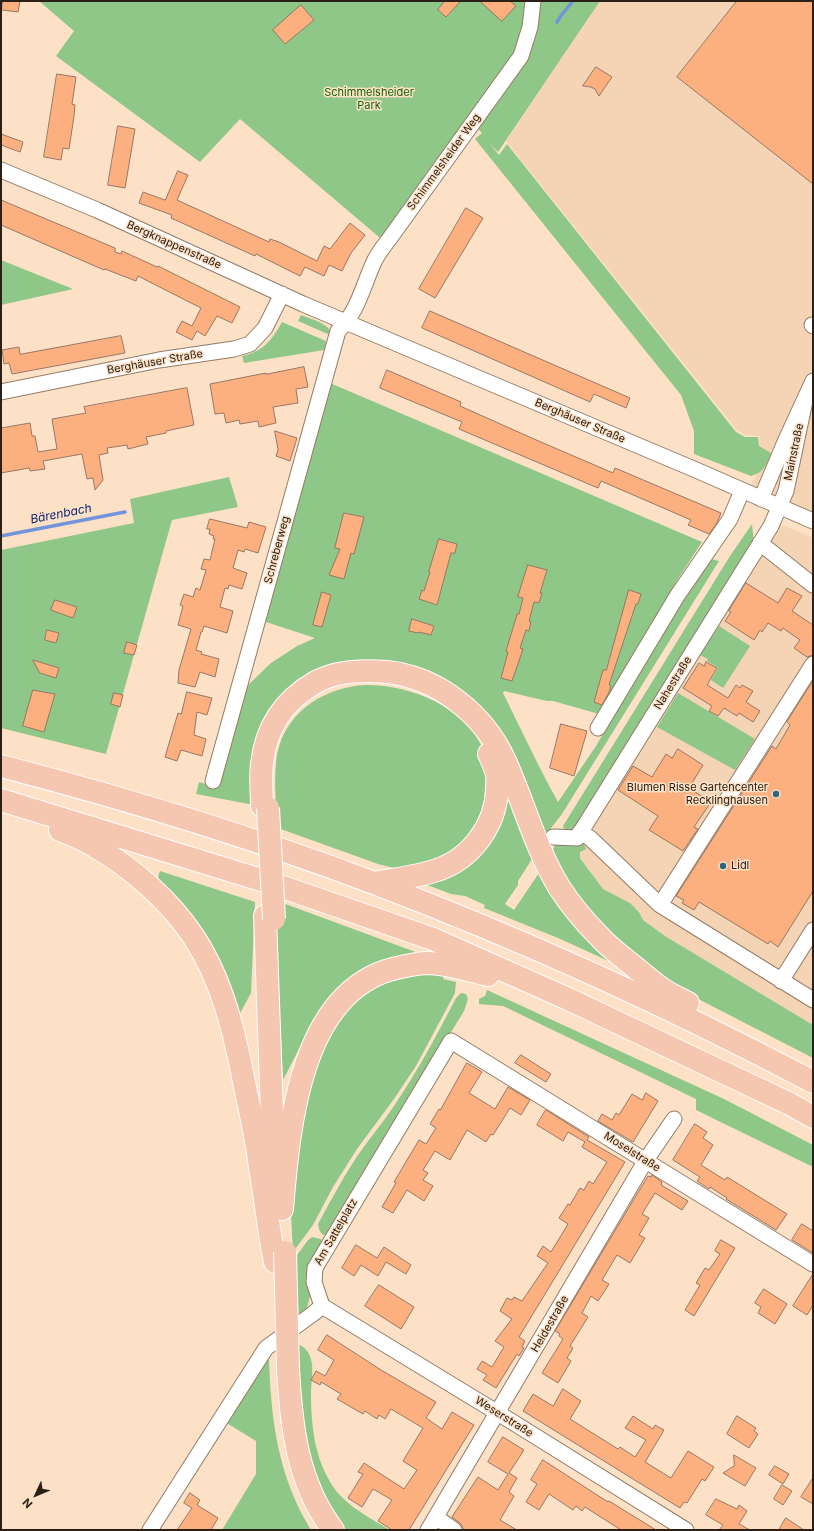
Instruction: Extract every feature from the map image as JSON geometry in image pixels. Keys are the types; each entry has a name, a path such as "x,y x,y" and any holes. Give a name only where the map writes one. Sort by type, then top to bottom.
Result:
{"highway":[{"path":"282,1209 262,766 265,744 276,719 290,701 304,689 322,679 341,674 370,671 396,673 412,676 430,683 452,697 479,721 495,742 505,760 545,849 560,888 598,936 664,991 716,1017 755,1052"},
{"path":"265,807 270,756 279,734 292,713 314,694 341,683 381,679 399,681 417,686 437,697 461,714 479,736 489,753 497,775 497,800 492,817 485,832 470,850 455,862 437,870 374,883"},
{"path":"1,766 68,784 223,830 374,883 497,932 627,989 813,1082"},
{"path":"1,800 271,883 426,936 566,998 790,1104 813,1117"},
{"path":"1,800 95,846 123,865 172,909 193,937 213,975 230,1016 259,1159 269,1231 280,1257"},
{"path":"270,917 276,1225 280,1257"},
{"path":"320,1530 302,1498 289,1462 282,1432 284,1372 280,1257 282,1209 290,1135 299,1090 308,1059 317,1038 331,1014 359,984 389,969 428,963 460,967 566,998"},
{"path":"284,1372 302,1469 317,1504 333,1530"}],"street":[{"name":"Schimmelsheider Weg","path":"347,322 357,305 374,262 521,56 530,27 532,1"},
{"name":"Bergknappenstraße","path":"1,170 97,210 347,322"},
{"name":"Berghäuser Straße","path":"1,392 159,360 234,349 250,344 265,328 282,294"},
{"name":"Berghäuser Straße","path":"347,322 813,521"},
{"name":"Schreberweg","path":"213,782 338,331 347,322"},
{"name":"Mainstraße","path":"761,499 813,381"},
{"name":"Mainstraße","path":"779,506 786,491 806,396"},
{"path":"598,728 677,596 730,519 742,491"},
{"name":"Nahestraße","path":"580,832 771,526 779,506"},
{"path":"760,543 813,585"},
{"path":"660,905 813,664"},
{"path":"545,849 577,838 580,832 590,838 660,905 813,1000"},
{"path":"782,981 813,930"},
{"name":"Moselstraße","path":"451,1041 813,1264"},
{"name":"Am Sattelplatz","path":"322,1306 314,1282 315,1268 451,1041"},
{"name":"Heidestraße","path":"432,1524 646,1160 674,1119"},
{"path":"150,1530 266,1348 314,1314 322,1306"},
{"name":"Weserstraße","path":"322,1306 686,1530"},
{"path":"432,1524 454,1530"}],"shaded area":[{"path":"600,1 813,1 813,521 747,493 757,474 763,470 759,446 760,436 745,435 737,430 506,141"},
{"path":"768,519 813,538 813,1025 665,936 643,920 639,911 630,903 603,889 580,857 580,852 584,849 570,839"}],"green space":[{"name":"Schimmelsheider Park","path":"39,1 600,1 498,152 489,143 499,155 507,144 736,432 745,437 758,437 759,446 771,453 764,468 759,473 751,476 694,454 694,431 681,395 475,139 482,133 473,124 386,243 240,119 200,162 56,56 74,31"},
{"path":"1,260 73,289 1,305"},
{"path":"301,315 318,321 329,329 331,332 330,335 298,321"},
{"path":"282,322 326,341 324,350 244,363 242,356 256,351 266,344"},
{"path":"330,383 702,542 676,582 661,613 599,714 553,701 504,691 503,693 558,802 596,746 707,558 719,561 562,814 544,837 463,692 446,680 422,671 290,692 254,805 196,794 199,782 218,788 245,688 271,663 297,646 315,638 263,621"},
{"path":"229,477 238,507 172,520 106,754 1,728 1,550 134,523 130,499"},
{"path":"752,524 754,543 571,835 566,834 563,826 730,556"},
{"path":"719,626 750,646 723,688 711,680 718,668 707,661 708,659 700,655"},
{"path":"365,685 400,689 435,701 464,722 476,735 485,753 491,796 465,848 406,871 378,864 278,828 275,771 279,746 285,731 294,718 318,699 348,687"},
{"path":"678,693 755,739 735,770 657,727"},
{"path":"506,780 534,856 518,881 518,885 505,904 514,910 541,870 626,969 558,938 484,908 485,905 465,896 451,894 422,883 446,875"},
{"path":"570,839 584,844 586,849 580,852 580,858 603,889 630,903 639,912 643,920 665,936 813,1025 813,1058 677,988 642,964 581,904 552,854 556,844"},
{"path":"160,871 255,902 251,993 238,1017 157,881"},
{"path":"280,902 421,954 318,1012 283,1080 276,930 280,928"},
{"path":"445,972 443,979 456,982 455,993 416,1066 357,1149 333,1187 313,1225 293,1252 290,1195 295,1150 318,1061 334,1026 359,995 391,978"},
{"path":"487,990 724,1099 813,1145 813,1167 696,1110 696,1099 503,1006 479,1004 479,999 485,996"},
{"path":"461,993 466,994 468,999 464,1011 326,1236 322,1234 318,1224 336,1191 356,1158 402,1093 442,1026 456,998"},
{"path":"312,1237 321,1239 322,1242 310,1273 310,1296 306,1312 295,1323 292,1262 308,1240"},
{"path":"298,1344 309,1354 312,1363 311,1404 314,1437 323,1468 333,1487 347,1502 363,1514 390,1530 338,1530 300,1440"},
{"path":"269,1359 274,1426 278,1448 291,1489 311,1530 222,1530 256,1474 256,1441 225,1422 253,1379"}],"building":[{"path":"3,1 20,1 18,12 2,10"},
{"path":"445,1 461,1 446,17 438,10"},
{"path":"480,1 510,1 516,6 502,21"},
{"path":"737,1 813,1 813,184 677,77"},
{"path":"301,5 314,20 285,44 273,30"},
{"path":"596,67 612,77 599,96 595,89 583,86"},
{"path":"57,74 76,77 72,104 75,105 74,116 69,149 63,148 61,160 44,157"},
{"path":"118,126 135,129 125,188 108,185"},
{"path":"1,134 23,142 20,152 1,145"},
{"path":"178,171 188,175 177,200 269,242 270,239 279,242 317,261 324,246 330,249 350,223 365,235 351,253 342,271 329,265 324,276 305,267 300,276 256,254 255,256 171,218 172,215 139,203 143,192 165,200"},
{"path":"1,200 115,248 115,252 121,254 122,251 157,267 158,266 240,307 232,323 217,316 205,336 197,331 192,340 176,332 182,321 192,326 201,308 138,276 136,281 105,269 104,270 1,225"},
{"path":"466,208 483,218 435,298 419,289"},
{"path":"430,311 630,398 626,408 594,394 590,402 422,328"},
{"path":"121,336 125,353 12,374 9,363 4,364 2,350 19,347 20,354"},
{"path":"304,367 308,387 296,389 298,403 273,407 276,423 259,427 258,421 240,424 239,420 226,423 224,413 215,414 210,384"},
{"path":"387,370 461,402 460,406 613,473 615,468 721,513 717,523 709,534 688,525 691,520 601,481 598,488 459,429 462,422 380,388"},
{"path":"187,388 194,425 146,437 148,444 128,449 127,445 107,448 108,453 99,455 103,480 95,490 93,478 87,479 82,454 43,461 45,469 30,471 29,468 1,473 1,428 30,423 32,436 35,436 38,452 57,449 52,419 86,413 84,407"},
{"path":"275,431 297,438 290,461 276,456 278,450"},
{"path":"344,513 364,517 354,554 351,553 344,579 329,575 340,549 335,548"},
{"path":"210,519 247,528 249,522 266,527 258,553 245,549 244,552 238,550 233,568 247,573 242,589 229,585 228,589 225,588 220,607 233,611 227,633 204,626 201,632 196,650 202,652 201,654 219,659 215,677 200,672 195,687 178,683 179,670 191,629 178,625 183,606 180,605 184,594 193,597 196,588 200,590 206,570 201,569 204,559 210,560 215,539 213,539 214,536 209,534 210,529 207,529"},
{"path":"439,539 457,544 455,553 451,553 437,605 419,599 422,590 424,591"},
{"path":"528,565 547,570 540,593 542,593 539,603 534,602 529,621 531,621 529,631 526,630 520,648 523,649 512,681 501,678 508,652 506,651 523,598 518,597"},
{"path":"746,583 778,603 787,588 802,596 792,611 813,625 813,655 807,657 794,648 800,640 783,628 781,631 768,623 762,632 760,630 754,640 725,621 731,612 729,611"},
{"path":"629,590 641,594 638,604 636,604 609,685 611,686 609,692 602,705 594,702 603,670 606,670"},
{"path":"322,592 331,595 322,627 313,625"},
{"path":"55,600 77,607 73,618 51,610"},
{"path":"412,619 434,626 431,635 409,631"},
{"path":"47,630 59,633 56,643 45,640"},
{"path":"127,642 137,645 134,655 124,653"},
{"path":"33,660 59,668 56,678 40,673"},
{"path":"706,662 717,668 707,685 728,698 736,685 740,688 742,685 753,691 746,702 760,711 753,722 739,713 737,716 724,708 718,716 709,711 712,706 683,688 699,663 704,666"},
{"name":"Blumen Risse Gartencenter Recklinghausen","path":"813,681 813,891 778,947 770,941 768,944 699,902 694,910 682,903 684,900 676,896 772,746 776,749 790,725 787,722"},
{"path":"33,690 55,694 44,732 23,726"},
{"path":"187,692 212,698 207,715 197,712 194,735 206,739 202,756 181,750 177,761 165,757 178,713 181,714"},
{"path":"114,693 123,695 120,707 111,704"},
{"path":"561,724 587,731 574,776 550,768"},
{"path":"678,749 703,765 689,788 711,802 694,827 698,829 683,851 649,830 658,816 618,790 633,766 652,777 666,754 672,758"},
{"path":"521,1055 551,1074 546,1082 515,1063"},
{"path":"467,1063 482,1072 469,1093 495,1109 508,1087 530,1100 521,1115 510,1108 493,1135 491,1134 486,1142 467,1130 450,1160 435,1151 423,1170 428,1173 423,1180 433,1186 424,1201 407,1190 393,1213 382,1207 396,1183 394,1182 419,1140 426,1144 436,1128 430,1124 439,1109 440,1110"},
{"path":"646,1093 658,1101 633,1142 598,1121 602,1114 612,1120 616,1113 619,1115 632,1094 642,1100"},
{"path":"546,1110 589,1137 587,1140 625,1162 519,1337 525,1341 522,1347 524,1348 519,1356 517,1354 496,1388 483,1380 487,1375 477,1369 482,1361 492,1367 504,1347 495,1341 512,1319 500,1311 507,1298 512,1300 514,1297 522,1301 548,1263 537,1256 543,1246 551,1252 568,1224 559,1218 568,1204 570,1205 580,1188 584,1190 589,1181 593,1184 607,1162 582,1147 585,1142 568,1132 563,1141 537,1125"},
{"path":"695,1124 707,1132 703,1138 713,1145 701,1165 725,1180 727,1177 787,1214 776,1230 726,1199 727,1198 710,1187 709,1189 697,1181 700,1177 673,1160"},
{"path":"652,1175 662,1182 661,1185 688,1201 682,1210 655,1193 642,1214 649,1218 639,1235 645,1238 630,1263 617,1255 602,1280 609,1284 604,1292 598,1301 591,1296 582,1313 588,1317 570,1346 573,1348 567,1358 571,1361 558,1383 542,1373 563,1339 559,1336 560,1334 555,1331 648,1176 651,1177"},
{"path":"802,1224 813,1231 813,1253 792,1240"},
{"path":"721,1240 735,1248 694,1316 685,1310 700,1285 696,1283 705,1268 709,1270 720,1254 715,1251"},
{"path":"356,1245 377,1258 384,1247 411,1265 406,1274 386,1262 378,1276 361,1265 354,1276 342,1268"},
{"path":"813,1274 813,1305 807,1315 793,1306"},
{"path":"379,1285 414,1307 401,1329 365,1306"},
{"path":"764,1289 787,1304 775,1324 758,1313 761,1307 755,1303"},
{"path":"327,1335 381,1370 436,1402 426,1418 442,1429 452,1412 474,1425 409,1530 392,1530 378,1521 392,1500 373,1489 362,1507 348,1498 363,1474 358,1472 364,1463 404,1489 417,1470 403,1461 423,1428 391,1409 385,1419 379,1415 377,1419 365,1411 363,1414 337,1399 341,1394 321,1382 320,1385 311,1380 316,1371 325,1376 334,1360 318,1350"},
{"path":"563,1389 581,1401 570,1419 618,1449 620,1447 635,1457 646,1440 625,1428 633,1416 653,1429 655,1425 664,1430 645,1462 671,1478 688,1451 714,1467 705,1481 702,1479 687,1503 684,1502 680,1508 523,1411 533,1394 553,1406"},
{"path":"737,1416 756,1428 754,1431 758,1434 749,1448 727,1434"},
{"path":"503,1437 524,1450 509,1473 517,1478 509,1492 514,1496 500,1520 517,1530 464,1530 460,1523 452,1517 478,1477 498,1490 508,1474 488,1462"},
{"path":"734,1455 756,1468 745,1486 723,1473 734,1466"},
{"path":"543,1460 608,1502 609,1501 656,1530 621,1530 585,1507 582,1511 576,1506 573,1510 549,1494 539,1510 526,1502 537,1484 531,1480"},
{"path":"775,1466 789,1474 783,1484 769,1475"},
{"path":"813,1478 813,1504 801,1497"},
{"path":"782,1485 792,1491 783,1505 774,1499"},
{"path":"190,1493 200,1500 197,1505 218,1518 211,1530 177,1530 192,1508 184,1503"},
{"path":"716,1499 737,1509 739,1505 747,1511 739,1524 750,1530 719,1530 723,1525 706,1515"},
{"path":"786,1518 804,1530 779,1530"}],"waterway":[{"name":"Bärenbach","path":"557,22 573,1"},
{"name":"Bärenbach","path":"1,536 125,512"}],"place":[{"name":"Blumen Risse Gartencenter Recklinghausen","path":"776,794"},
{"name":"Lidl","path":"723,866"}]}
